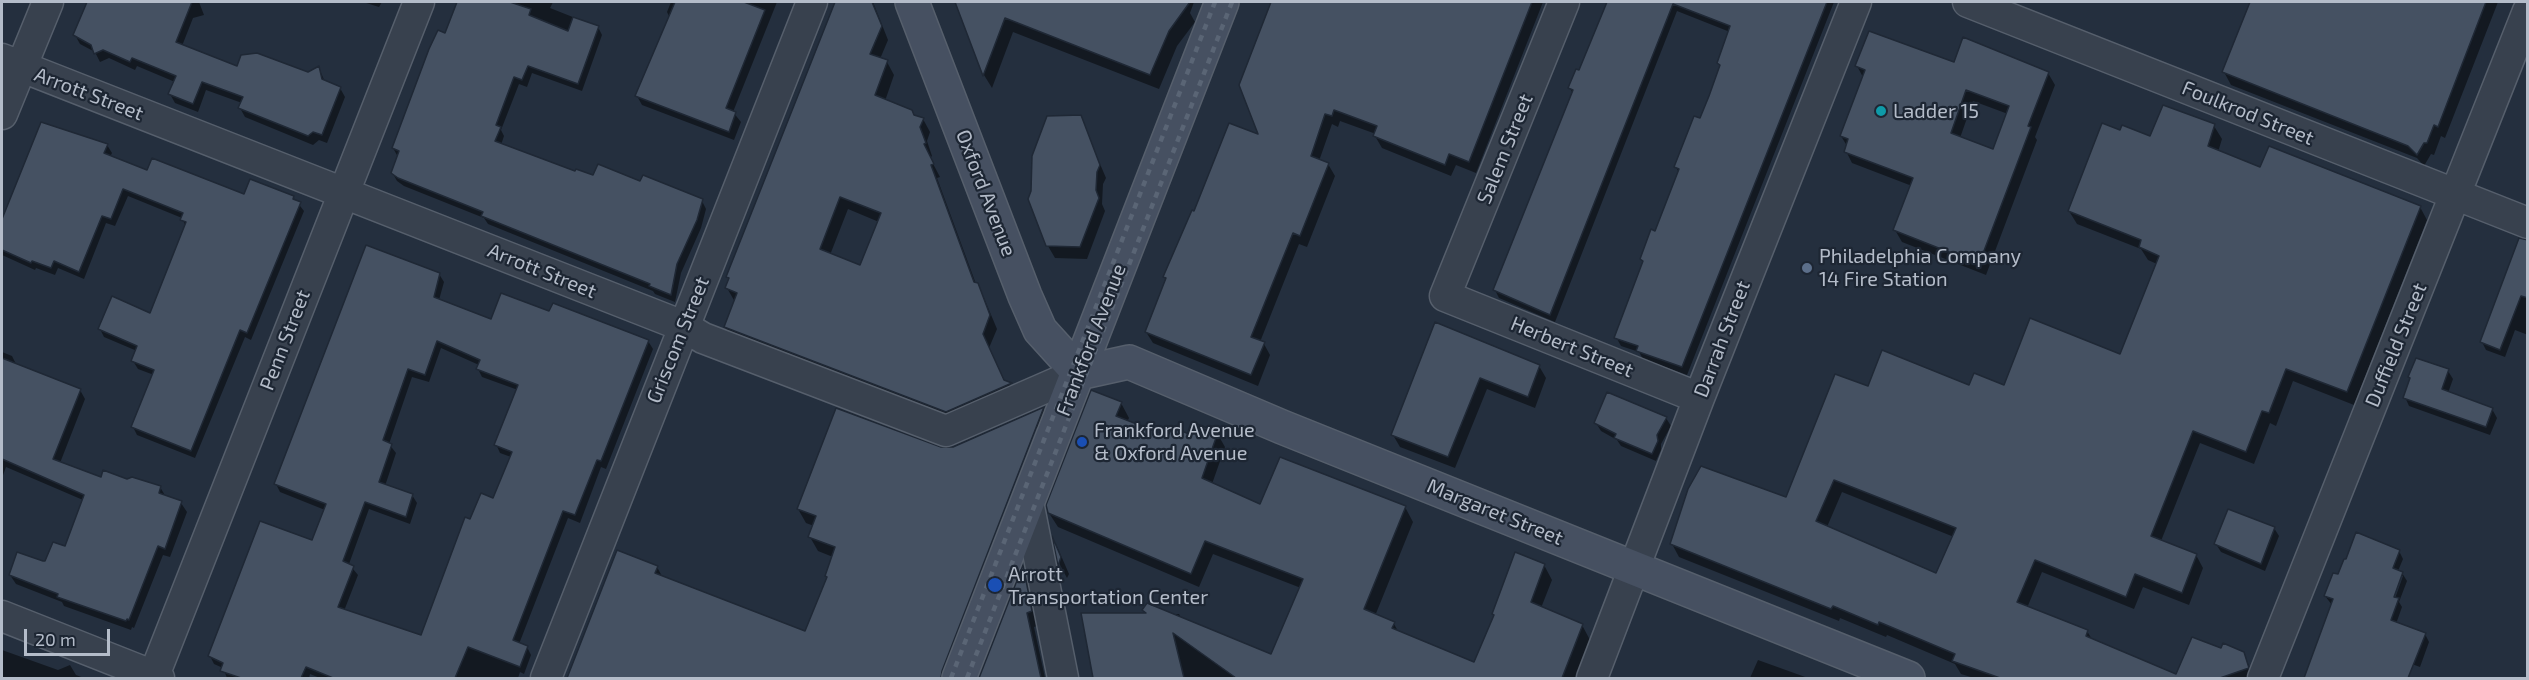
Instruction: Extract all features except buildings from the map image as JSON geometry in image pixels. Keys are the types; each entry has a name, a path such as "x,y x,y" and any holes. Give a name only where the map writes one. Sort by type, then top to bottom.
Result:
{"street":[{"path":"2,114 11,63 48,2"},
{"name":"Penn Street","path":"156,678 343,192 419,2"},
{"name":"Griscom Street","path":"546,678 812,2"},
{"name":"Oxford Avenue","path":"912,2 1040,330 1079,373"},
{"name":"Frankford Avenue","path":"959,678 1222,2"},
{"name":"Salem Street","path":"1445,296 1564,2"},
{"name":"Darrah Street","path":"1592,678 1699,398 1856,2"},
{"name":"Foulkrod Street","path":"1968,2 2528,223"},
{"name":"Duffield Street","path":"2263,678 2528,11"},
{"name":"Arrott Street","path":"11,63 683,326 703,338 946,431 1079,373"},
{"name":"Herbert Street","path":"1445,296 1699,398"},
{"name":"Margaret Street","path":"1079,373 1129,362 1282,427 1908,678"},
{"path":"1028,502 1063,678"},
{"path":"2,616 156,678"}],"railway":[{"path":"951,678 1215,2"},
{"path":"967,678 1232,2"}],"place":[{"name":"Ladder 15","path":"1881,111"},
{"name":"Philadelphia Company 14 Fire Station","path":"1807,268"},
{"name":"Frankford Avenue & Oxford Avenue","path":"1082,442"},
{"name":"Arrott Transportation Center","path":"995,585"}]}
